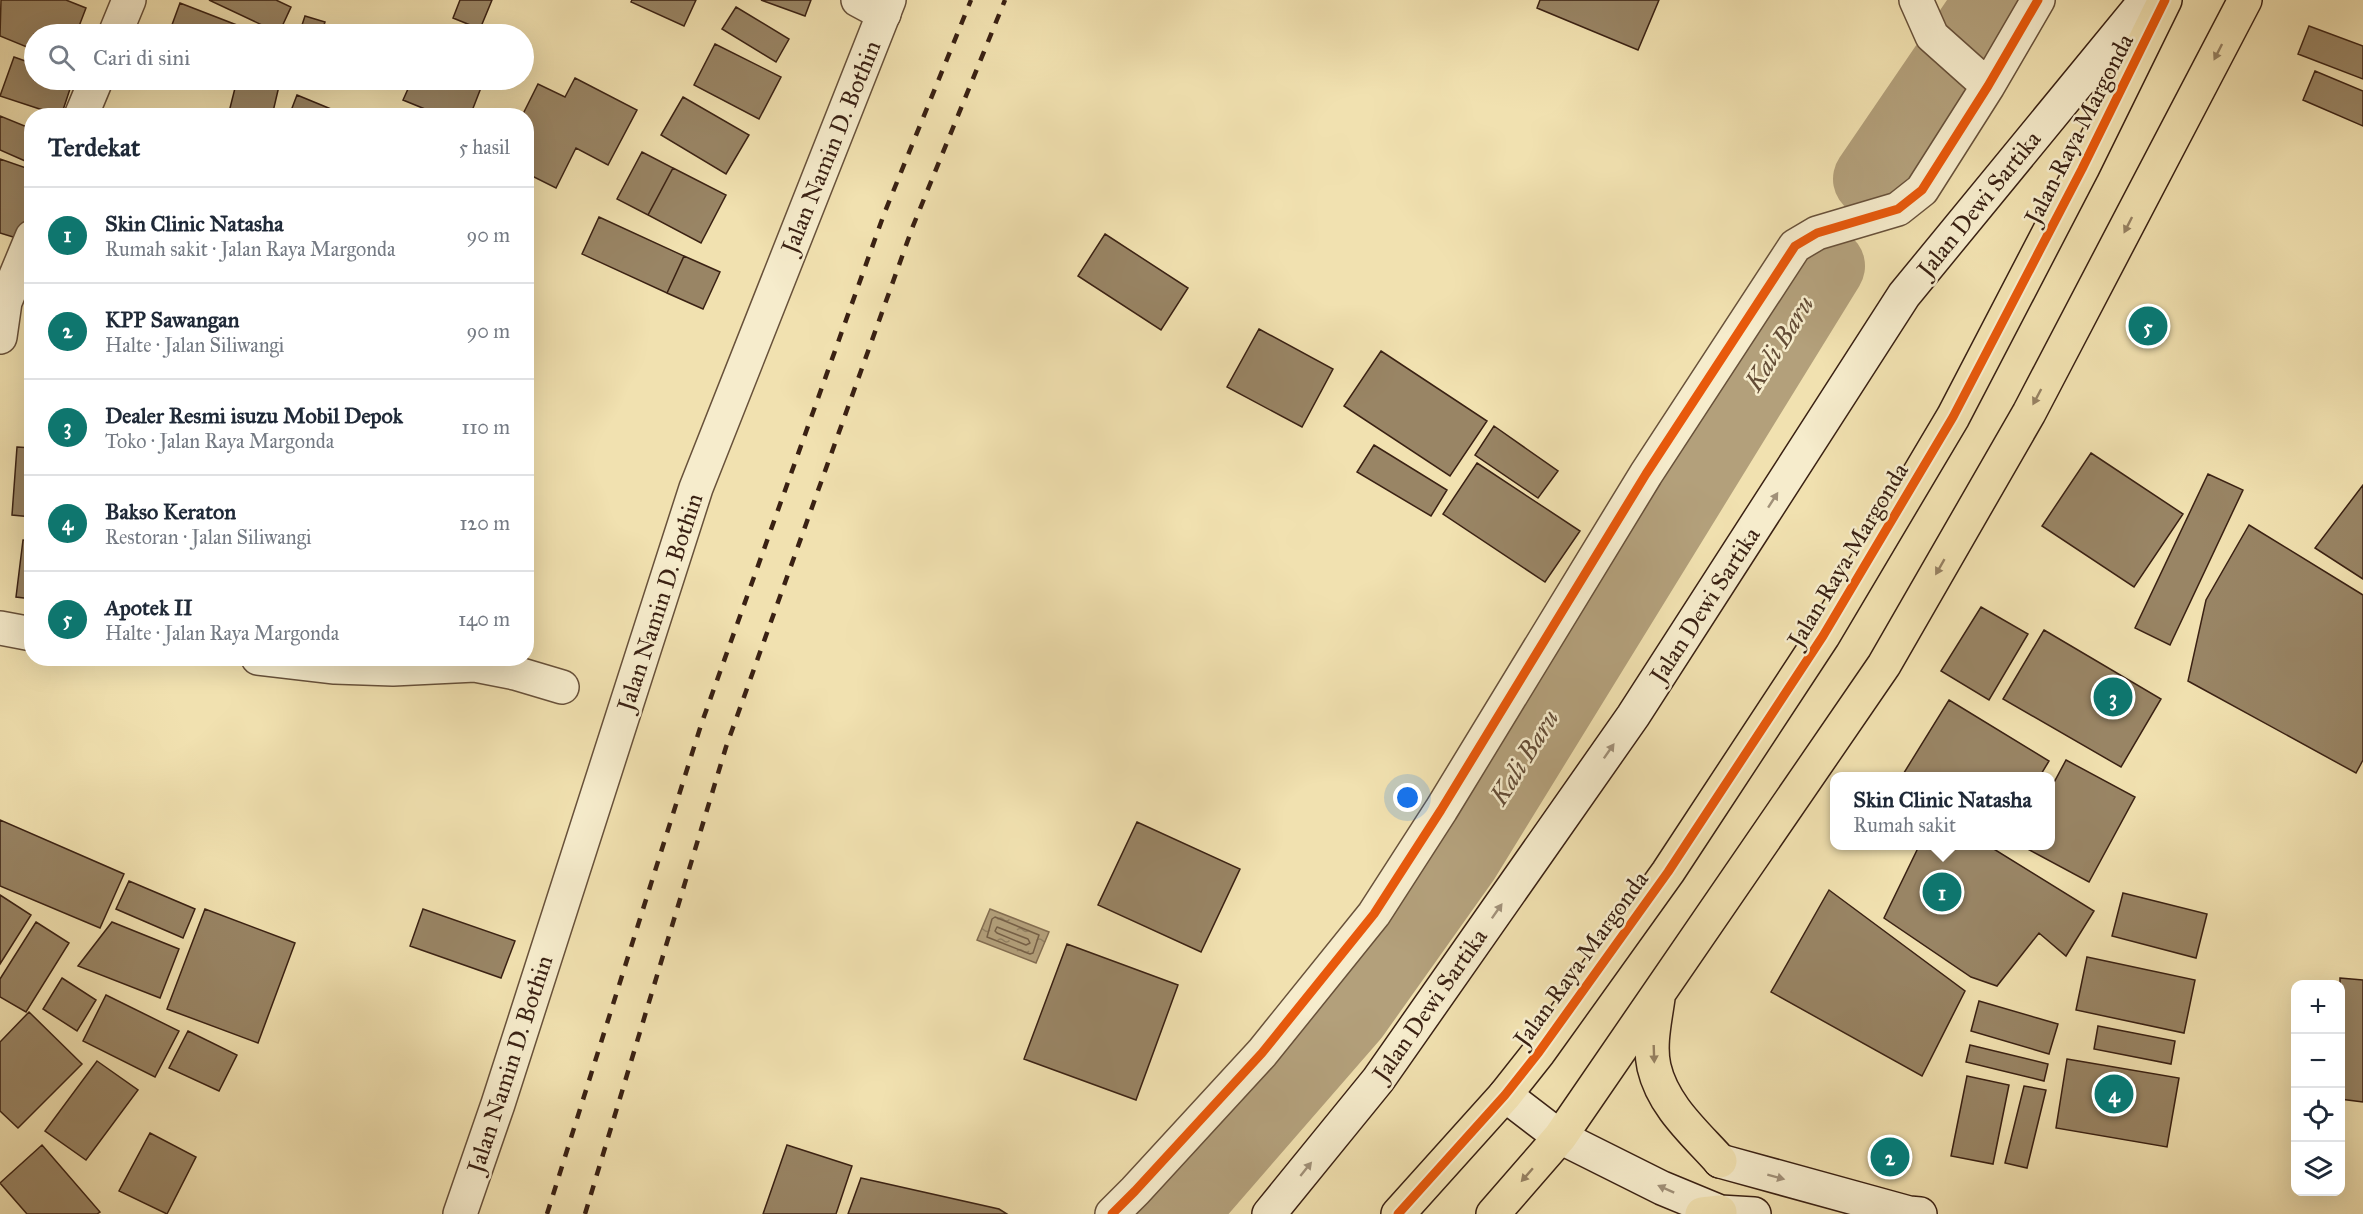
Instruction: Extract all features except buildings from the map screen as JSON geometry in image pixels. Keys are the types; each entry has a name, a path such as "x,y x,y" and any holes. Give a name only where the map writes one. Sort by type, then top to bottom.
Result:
{"main road":[{"name":"Jalan Raya Margonda","path":"1398,1214 1505,1095 1539,1052 1668,872 1823,636 1953,417 2082,169 2165,0"},
{"path":"1493,1214 1560,1137 1884,665 2029,413 2245,0"},
{"path":"1658,996 1653,1039 1654,1066 1662,1089 1676,1113 1720,1161"}],"street":[{"path":"118,24 129,0"},
{"path":"1916,0 1932,36 1988,86"},
{"path":"1112,1214 1262,1053 1374,914 1441,810 1646,474 1795,246 1817,233 1898,209 1922,190 1988,86 2038,0"},
{"name":"Jalan Dewi Sartika","path":"1269,1214 1378,1080 1634,717 1904,295 2146,0"},
{"name":"Jalan Namin D. Bothin","path":"460,1214 498,1104 696,488 877,5"},
{"path":"84,108 92,90"},
{"path":"0,337 18,304 24,275"},
{"path":"0,628 24,632"},
{"path":"326,666 393,669 454,666"},
{"path":"480,666 515,673 562,687"},
{"path":"1505,1095 1560,1137 1711,1213 1754,1214"},
{"path":"1720,1161 1911,1214"}],"water":[{"path":"990,909 1049,932 1036,963 977,940"}],"waterway":[{"name":"Kali Baru","path":"1871,179 1993,0"},
{"name":"Kali Baru","path":"1175,1214 1193,1197 1352,1014 1462,859 1827,266"}],"railway":[{"path":"547,1214 701,725 884,214 971,0"},
{"path":"585,1214 726,747 913,226 1005,0"}],"cycle path":[{"path":"1112,1214 1262,1053 1374,914 1441,810 1646,474 1795,246 1817,233 1898,209 1922,190 1988,86 2038,0"},
{"path":"1398,1214 1505,1095 1539,1052 1668,872 1823,636 1953,417 2082,169 2165,0"}],"place":[{"name":"Apotek II","path":"2148,326"},
{"name":"Dealer Resmi isuzu Mobil Depok","path":"2113,697"},
{"name":"Skin Clinic Natasha","path":"1942,892"},
{"name":"Bakso Keraton","path":"2114,1094"},
{"name":"KPP Sawangan","path":"1890,1157"}]}
